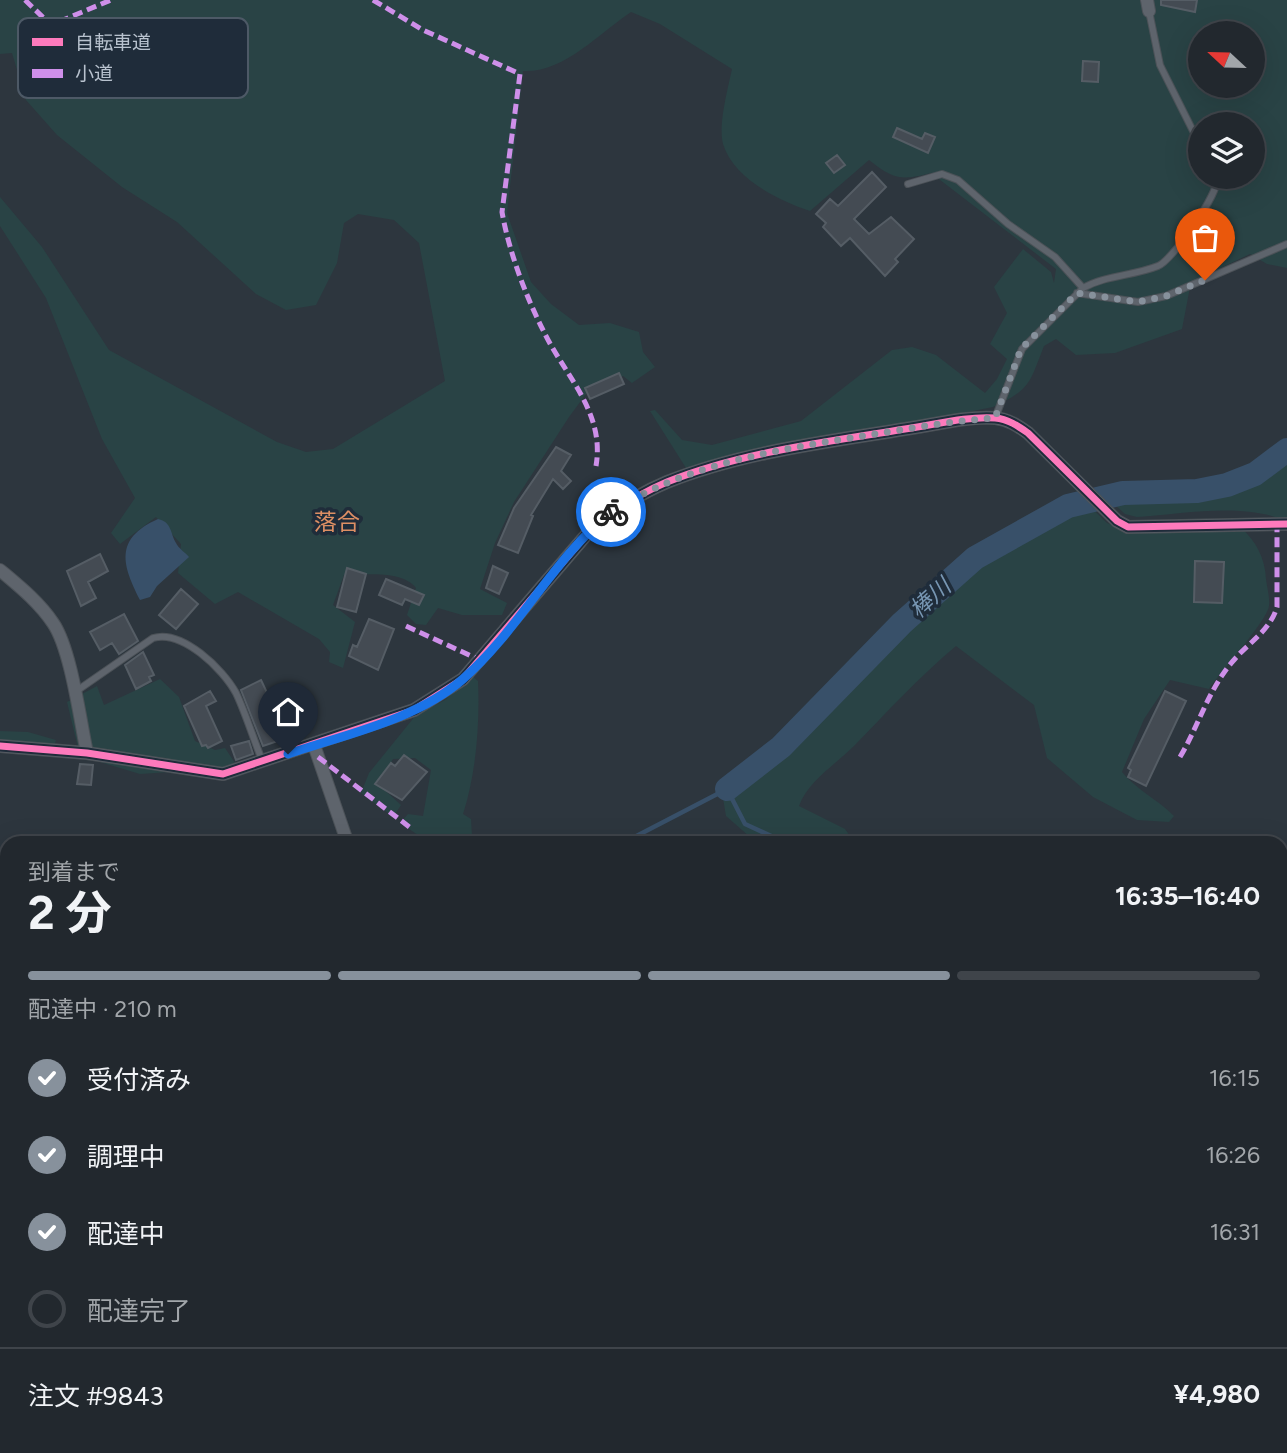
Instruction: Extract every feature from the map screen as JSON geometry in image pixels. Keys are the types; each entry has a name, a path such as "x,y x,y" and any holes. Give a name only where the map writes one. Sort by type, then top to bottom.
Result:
{"street":[{"path":"0,746 87,753 223,774 414,710 463,679 587,534 610,513 636,496 709,467 805,445 962,420 995,418 1013,423 1028,433 1117,521 1128,527 1287,524"},
{"path":"0,570 39,604 55,625 87,753"},
{"path":"314,745 345,836"}],"lane":[{"path":"1148,6 1160,65 1188,121"},
{"path":"908,184 942,174 958,180 1008,224 1055,257 1080,290 1138,302 1176,292 1287,244"},
{"path":"995,418 1021,349 1080,290 1166,262 1216,189"},
{"path":"74,693 153,638 161,635 176,638 227,679 240,702 262,763"}],"green space":[{"path":"0,0 1287,0 1287,268 1267,264 1250,254 1191,282 1182,329 1115,353 1076,355 1056,339 1044,346 1031,377 1022,390 993,407 686,468 650,411 655,410 682,440 712,445 801,421 892,350 912,347 936,355 985,393 997,379 1007,359 990,344 1007,313 994,287 1023,249 1051,272 1054,283 1056,269 931,173 898,177 869,160 810,211 772,195 737,168 723,144 723,117 732,69 660,24 631,12 566,59 553,66 523,71 507,213 531,282 551,304 579,325 610,323 639,332 643,352 655,367 632,383 623,376 589,390 514,502 495,543 480,589 507,603 502,615 462,615 438,608 426,625 416,624 407,615 416,588 410,582 393,576 344,575 333,605 355,622 343,668 329,662 330,652 319,639 238,592 215,604 178,573 181,544 156,517 120,544 111,533 135,498 102,439 46,298 0,226 0,197 42,247 109,350 277,442 306,452 333,449 445,381 419,243 394,220 358,214 344,223 337,263 316,305 286,310 256,294 177,222 122,187 57,135 26,100 248,98 248,18 18,18 18,73 12,53 0,54"},
{"path":"1287,457 1287,521 1269,515 1232,511 1137,517 1125,514 1113,503 1113,499 1126,497 1190,494 1231,486 1269,470"},
{"path":"1078,495 1107,523 1131,533 1241,528 1255,544 1264,564 1269,603 1266,613 1209,689 1170,680 1144,719 1122,772 1174,816 1169,822 1137,820 1093,797 1047,758 1034,705 956,646 815,781 803,797 799,806 845,829 850,836 749,836 726,816 723,798 725,786 812,708 905,608 936,581 1008,533"},
{"path":"472,676 478,681 478,731 474,766 463,814 471,819 472,836 420,836 400,823 408,814 423,816 431,770 415,758 393,759 378,784 401,805 395,814 388,813 361,793 369,773 416,715 445,700"},
{"path":"160,679 179,697 195,741 215,750 225,748 235,763 232,768 140,774 80,756 67,702 97,686 104,705"},
{"path":"0,731 28,732 56,740 54,747 0,742"}],"water":[{"path":"158,519 168,525 177,545 189,557 157,586 150,597 140,600 126,565 128,544 134,535"}],"building":[{"path":"1161,0 1197,0 1195,12 1161,5"},
{"path":"1083,61 1099,62 1098,82 1082,81"},
{"path":"897,128 922,139 925,133 935,137 928,153 893,137"},
{"path":"837,155 845,165 834,173 826,163"},
{"path":"872,172 886,187 854,219 869,234 891,217 914,239 895,259 898,262 885,276 850,238 841,246 823,227 826,223 816,214 830,199 838,206"},
{"path":"619,373 624,384 590,399 585,388"},
{"path":"556,447 571,455 561,471 571,481 563,489 553,479 531,515 533,516 518,553 498,545 514,508"},
{"path":"100,554 108,571 88,582 96,598 81,606 67,571"},
{"path":"1195,561 1224,562 1222,603 1194,602"},
{"path":"493,566 508,573 499,594 486,588"},
{"path":"347,568 366,574 356,612 337,607"},
{"path":"386,579 424,595 419,605 405,599 402,605 379,595"},
{"path":"181,589 198,604 176,629 159,615"},
{"path":"124,614 138,641 119,654 112,643 100,650 90,632"},
{"path":"369,619 394,629 378,670 349,656 353,645 357,647"},
{"path":"143,652 154,675 149,677 151,681 136,689 125,665"},
{"path":"261,680 269,697 275,695 282,714 276,717 284,739 263,746 241,690"},
{"path":"210,691 216,701 206,706 222,741 208,748 206,745 202,746 184,706"},
{"path":"1165,691 1186,701 1146,786 1128,777 1131,770 1128,768"},
{"path":"249,741 253,754 236,760 231,746"},
{"path":"404,755 427,772 402,800 375,784 391,763 395,766"},
{"path":"80,764 93,765 91,785 77,784"}],"waterway":[{"name":"棒川","path":"727,789 781,747 902,623 975,558 1068,506 1123,493 1197,491 1227,485 1255,474 1287,450"},
{"name":"棒川","path":"636,836 727,789 745,824 771,836"}],"marked path":[{"path":"25,0 44,18"},
{"path":"68,18 111,0"},
{"path":"373,0 423,30 520,74 502,212 514,258 531,305 590,413 595,429 596,466"},
{"path":"1180,757 1224,672 1264,630 1274,615 1277,607 1277,523"},
{"path":"406,626 482,661"},
{"path":"318,757 412,829"}],"cycle path":[{"path":"0,746 87,753 223,774 414,710 463,679 587,534 624,505 656,487 696,472 754,455 815,444 961,420 1000,419 1013,423 1028,433 1117,521 1128,527 1287,524"}],"way so far":[{"path":"611,512 636,496 709,467 805,445 962,420 995,418 1013,379 1021,349 1077,293 1138,302 1166,296 1205,280"}],"district":[{"name":"落合","path":"337,522"}],"route":[{"path":"288,754 414,710 463,679 587,534 611,512"}]}
